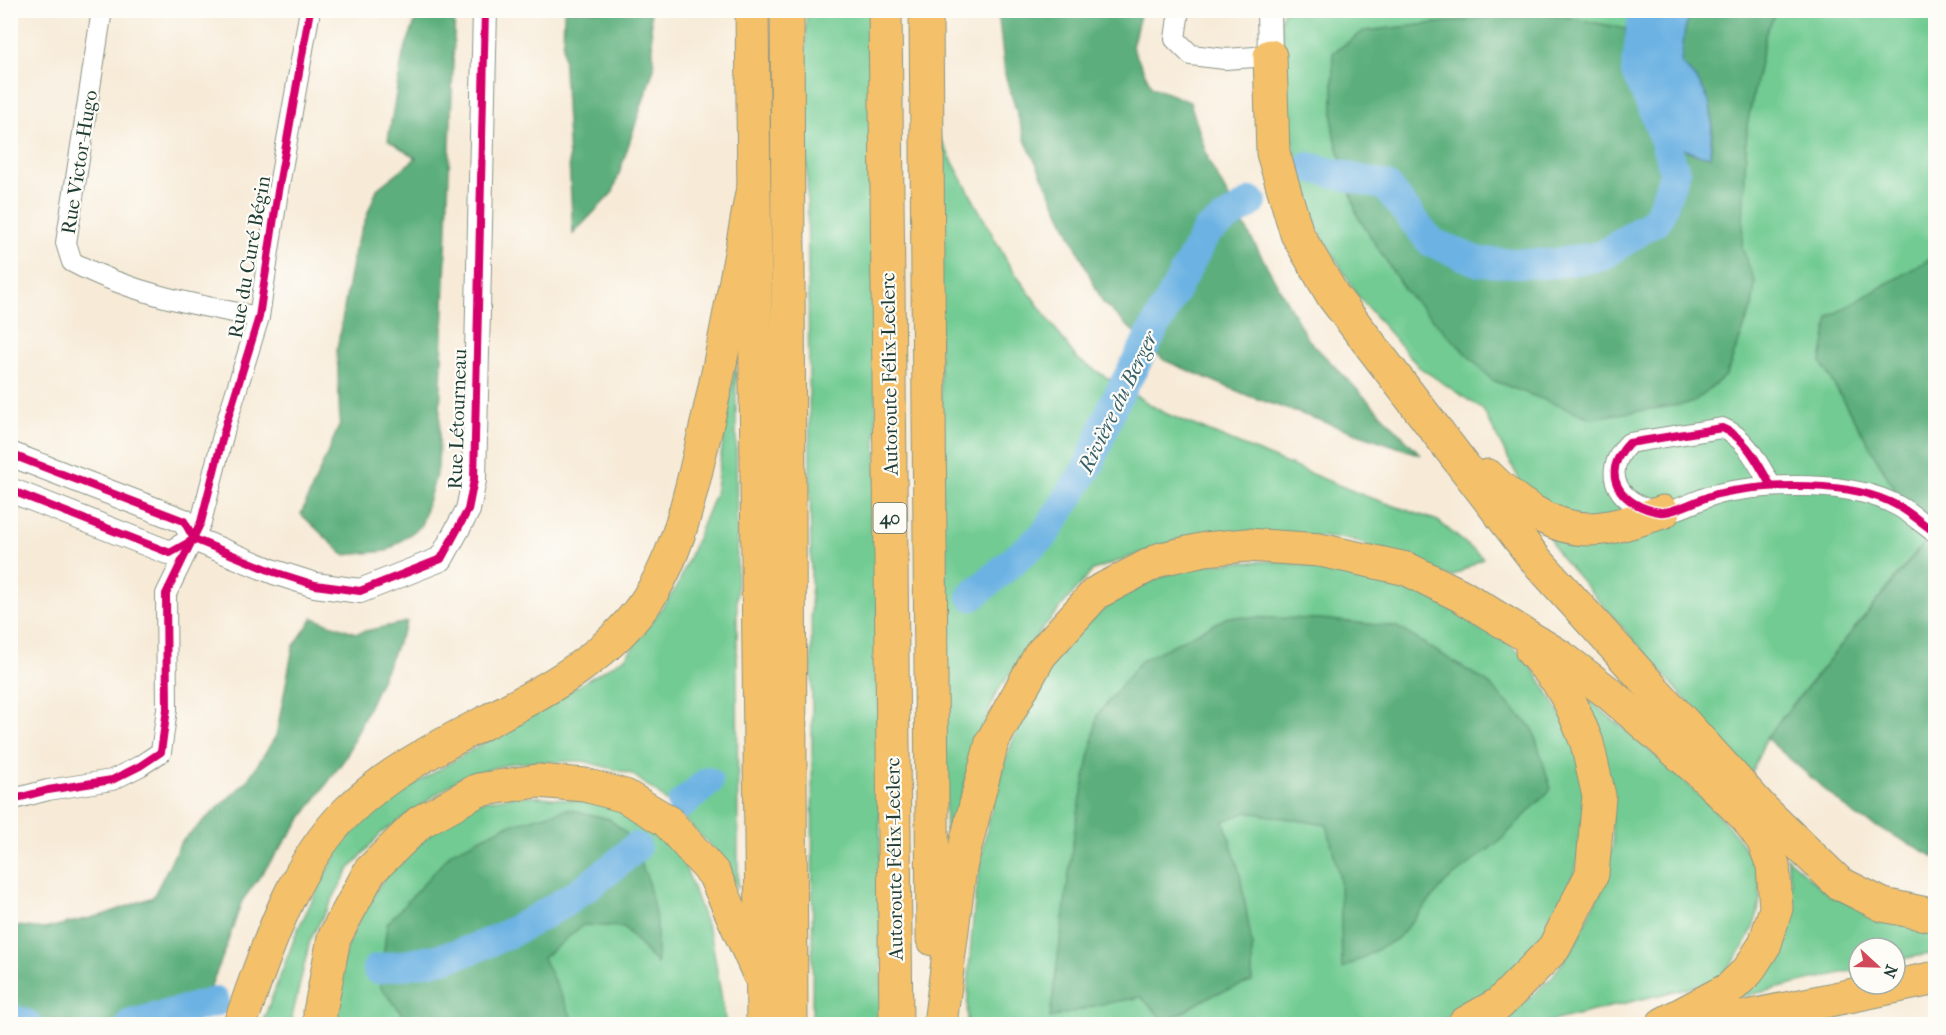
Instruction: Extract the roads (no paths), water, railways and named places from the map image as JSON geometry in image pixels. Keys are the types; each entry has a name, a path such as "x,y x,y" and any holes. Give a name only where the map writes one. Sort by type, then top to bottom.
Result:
{"highway":[{"path":"752,10 752,193 763,1024"},
{"path":"787,10 791,1024"},
{"name":"Autoroute Félix-Leclerc","path":"885,10 896,1024"},
{"path":"926,10 933,1024"},
{"path":"1270,56 1273,153 1297,234 1333,296 1535,559 1765,812 1839,884 1883,905 1935,916"},
{"path":"240,1024 263,959 290,898 313,854 346,813 383,782 579,669 624,629 646,602 667,568 688,501 711,406 752,193"},
{"path":"1397,379 1490,478 1517,503 1568,527 1591,529 1617,525 1663,512"},
{"path":"940,1024 960,867 992,742 1040,654 1096,592 1161,558 1205,549 1247,545 1320,550 1407,569 1460,595 1561,657 1610,694 1700,772 1747,818 1763,840 1773,865 1776,908 1766,944 1757,959 1729,989 1662,1024"},
{"path":"1464,1024 1499,1004 1554,948 1592,874 1599,796 1587,743 1571,704 1557,680 1509,624"},
{"path":"320,1024 320,1012 334,938 370,871 420,822 478,789 537,781 585,785 625,796 667,821 714,874 763,982"},
{"path":"1713,1024 1935,978"}],"street":[{"name":"Rue Victor-Hugo","path":"102,10 66,243 72,262 104,279 177,302 259,317"},
{"name":"Rue du Curé Bégin","path":"10,800 48,790 111,780 140,766 161,752 167,709 166,594 201,522 226,424 259,317 278,191 310,10"},
{"name":"Rue Létourneau","path":"194,539 305,582 360,591 441,559 468,510 474,480 485,10"},
{"path":"1179,10 1175,39 1191,55 1225,59 1270,56 1269,10"},
{"path":"1771,486 1745,444 1733,433 1722,428 1629,443 1619,453 1613,466 1615,481 1623,494 1637,505 1663,512 1716,494 1771,486 1815,486 1861,494 1897,505 1935,532"},
{"path":"10,454 184,521 194,539 170,553 10,490"}],"water":[{"path":"1635,11 1692,11 1685,29 1681,63 1701,85 1710,105 1712,127 1710,156 1698,155 1671,143 1626,70 1626,29"}],"waterway":[{"name":"Rivière du Berger","path":"1308,167 1386,186 1431,242 1479,262 1548,264 1602,256 1658,219 1675,172 1657,118 1636,72 1642,22 1647,10"},
{"name":"Rivière du Berger","path":"972,596 1045,534 1089,465 1113,405 1207,231 1252,202"},
{"name":"Rivière du Berger","path":"682,804 708,782"},
{"name":"Rivière du Berger","path":"377,969 434,960 467,951 512,932 578,893 636,847"},
{"name":"Rivière du Berger","path":"131,1024 215,1002"},
{"name":"Rivière du Berger","path":"10,1018 26,1024"}]}
